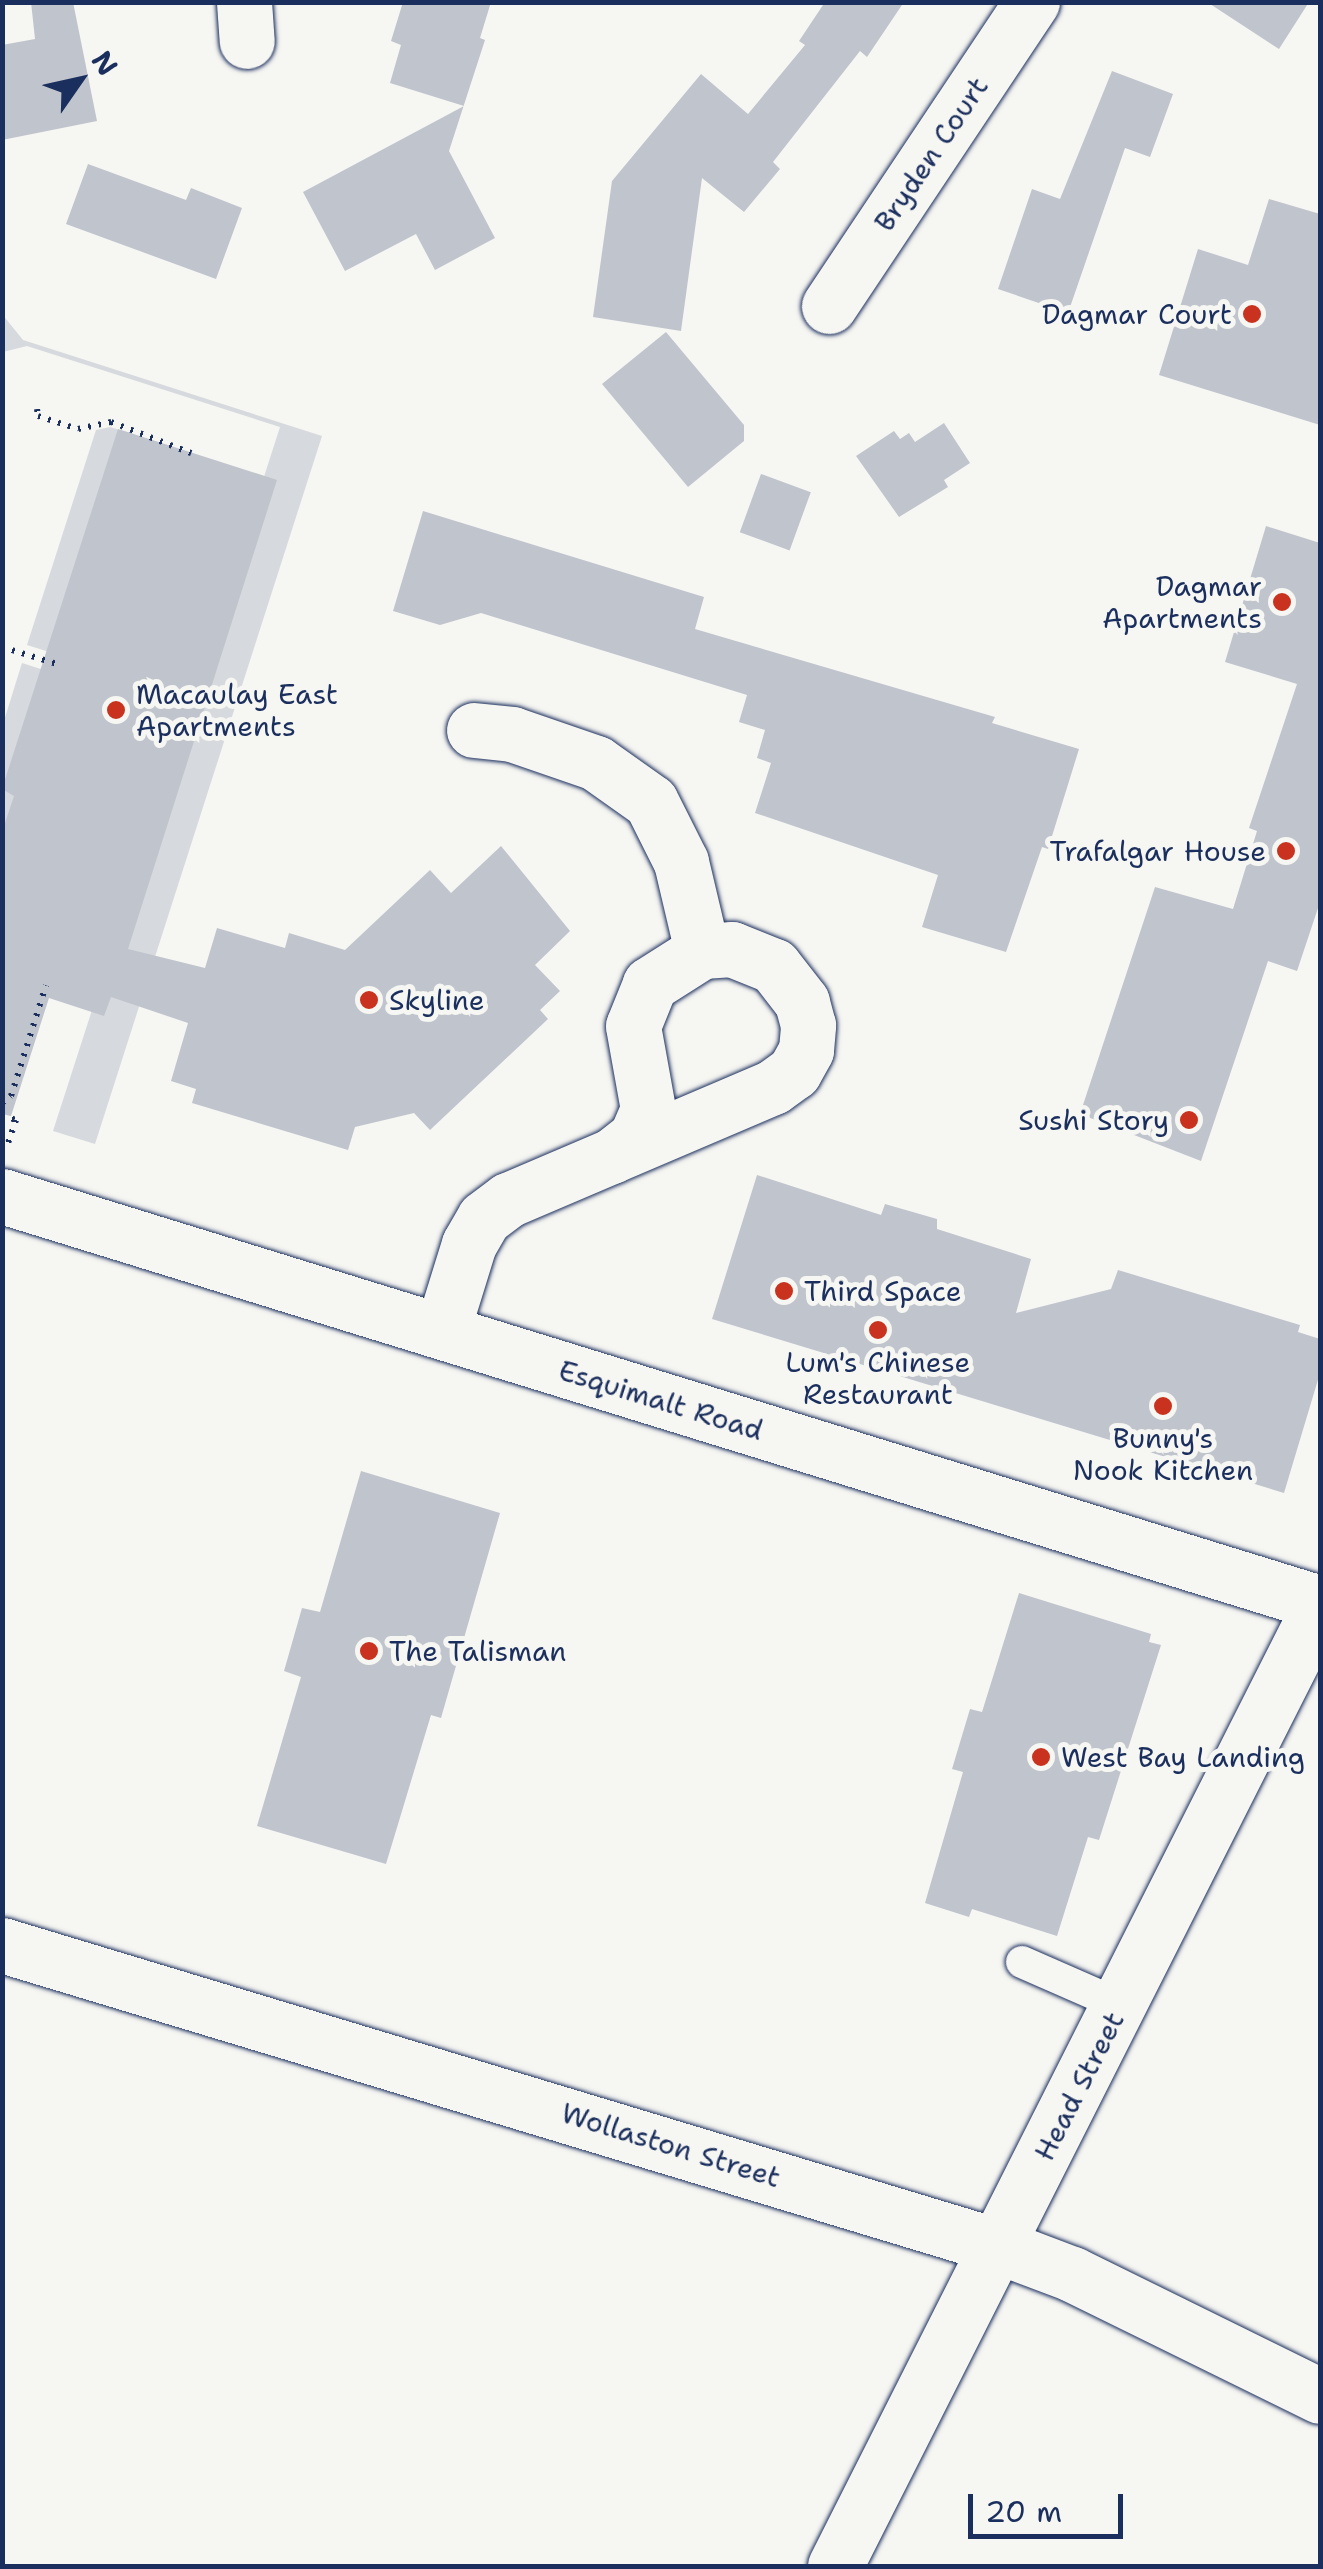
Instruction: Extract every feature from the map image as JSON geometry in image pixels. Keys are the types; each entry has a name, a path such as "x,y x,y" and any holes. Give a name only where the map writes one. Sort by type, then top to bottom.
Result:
{"street":[{"name":"Bryden Court","path":"829,306 1032,2"},
{"path":"474,730 512,734 596,763 651,802 681,862 702,950"},
{"path":"442,1331 468,1244 484,1218 508,1200 612,1156 773,1087 794,1072 806,1050 802,1002 774,966 732,949 702,950 650,984 634,1026 648,1109 636,1137 612,1156"},
{"name":"Esquimalt Road","path":"4,1173 442,1331 1320,1604"},
{"name":"Head Street","path":"835,2566 1320,1604"},
{"name":"Wollaston Street","path":"2,1944 998,2246 1072,2274 1320,2396"}],"lane":[{"path":"1022,1962 1120,2004"}],"path":[{"path":"37,409 38,416 78,429 111,422 172,441 190,453"},
{"path":"2,647 57,664"},
{"path":"2,1103 11,1096 46,985"},
{"path":"2,1115 16,1120 4,1173"}],"shaded area":[{"path":"2,314 23,340 322,436 95,1144 53,1131 280,427 27,346 3,352"},
{"path":"110,427 130,433 59,655 27,645 96,430"},
{"path":"22,663 53,673 3,833 3,724"}],"building":[{"path":"31,2 73,2 97,121 2,140 2,45 35,39"},
{"path":"403,2 491,2 480,38 485,40 464,106 390,83 401,45 391,41"},
{"path":"825,2 904,2 867,57 860,51 773,162 780,169 744,212 702,178 681,331 593,317 612,181 701,74 748,114 805,45 799,41"},
{"path":"1207,2 1309,2 1279,49"},
{"path":"1112,71 1173,94 1150,157 1125,148 1068,313 998,289 1032,189 1060,199"},
{"path":"464,106 449,151 495,238 435,270 416,234 345,271 303,192"},
{"path":"88,164 186,200 191,188 242,208 216,279 66,224"},
{"name":"Dagmar Court","path":"1269,199 1320,214 1320,425 1159,375 1198,249 1248,265"},
{"path":"666,332 744,425 744,441 688,487 602,384"},
{"path":"944,423 970,463 944,480 948,487 899,517 856,456 894,431 900,439 909,433 915,442"},
{"path":"118,429 277,480 128,949 205,968 217,928 285,948 289,933 345,950 430,870 451,893 501,846 570,931 535,965 560,991 540,1010 548,1019 430,1130 414,1113 355,1127 348,1150 192,1103 196,1089 171,1081 188,1023 111,997 104,1016 49,998 11,1116 2,1114 2,832 14,796 2,789"},
{"path":"761,474 811,492 790,550 740,532"},
{"path":"423,511 704,597 695,629 995,717 992,723 1079,749 1048,849 1042,847 1006,952 922,927 938,875 755,813 771,763 757,758 765,730 739,722 747,695 481,613 440,625 393,611"},
{"path":"1266,526 1320,543 1320,902 1297,971 1268,961 1201,1161 1080,1114 1155,887 1233,909 1257,831 1249,828 1297,684 1225,662"},
{"path":"757,1175 881,1215 885,1204 937,1219 937,1229 1031,1259 1016,1313 1111,1289 1118,1270 1300,1325 1298,1332 1320,1339 1320,1373 1284,1493 712,1319"},
{"name":"The Talisman","path":"361,1471 500,1513 441,1718 431,1715 386,1864 257,1826 301,1677 284,1671 302,1608 320,1612"},
{"name":"West Bay Landing","path":"1019,1593 1151,1634 1149,1642 1161,1645 1099,1840 1088,1837 1057,1936 972,1909 969,1917 925,1903 963,1772 952,1769 970,1709 982,1712"}],"place":[{"name":"Dagmar Court","path":"1252,314"},
{"name":"Dagmar Apartments","path":"1282,602"},
{"name":"Macaulay East Apartments","path":"116,710"},
{"name":"Trafalgar House","path":"1286,851"},
{"name":"Skyline","path":"369,1000"},
{"name":"Sushi Story","path":"1189,1120"},
{"name":"Third Space","path":"784,1291"},
{"name":"Lum's Chinese Restaurant","path":"878,1330"},
{"name":"Bunny's Nook Kitchen","path":"1163,1406"},
{"name":"The Talisman","path":"369,1651"},
{"name":"West Bay Landing","path":"1041,1757"}]}
